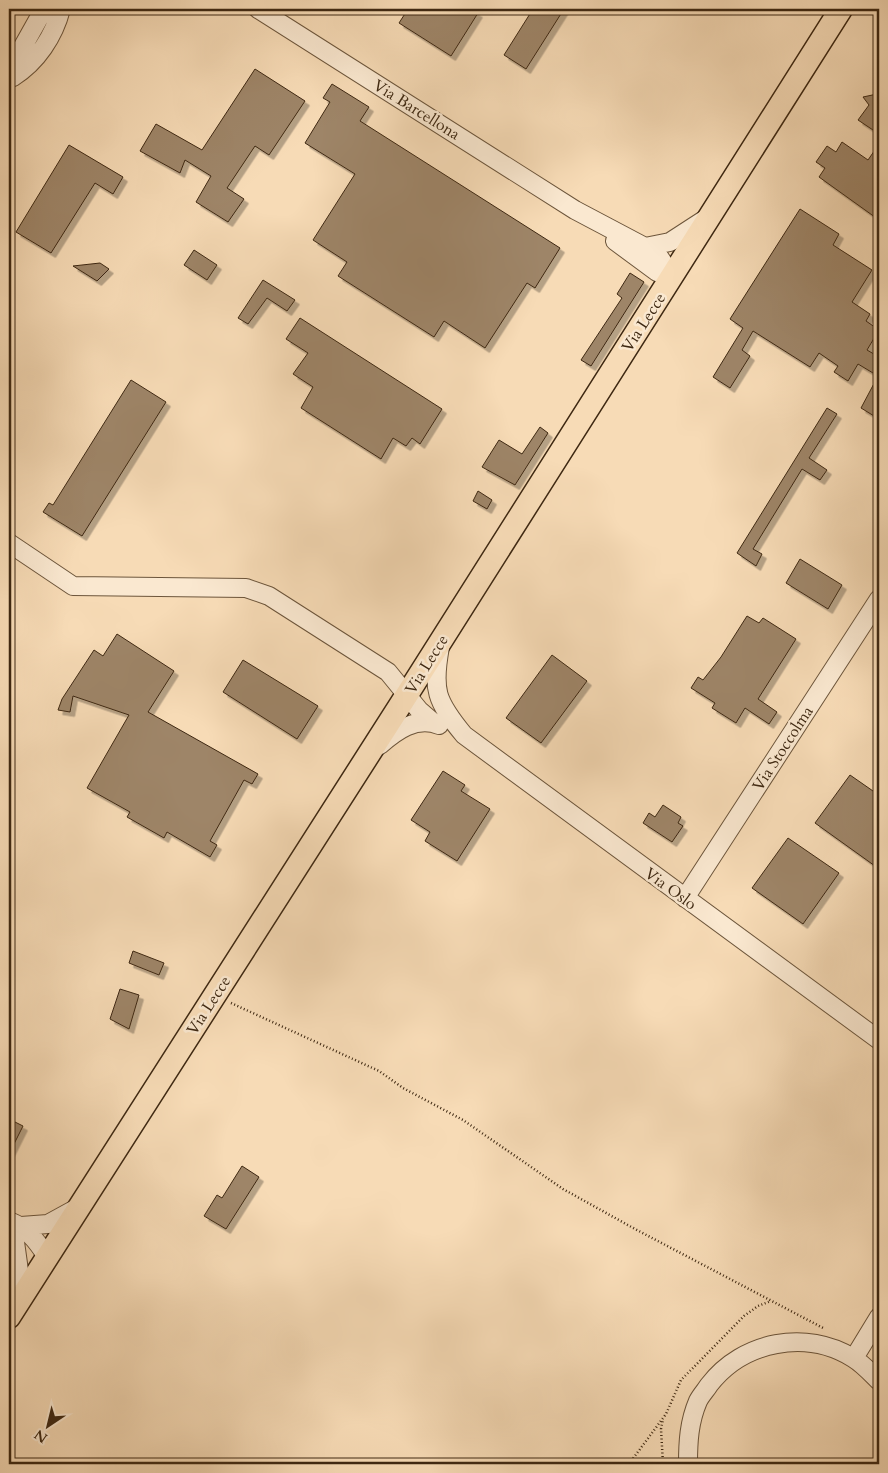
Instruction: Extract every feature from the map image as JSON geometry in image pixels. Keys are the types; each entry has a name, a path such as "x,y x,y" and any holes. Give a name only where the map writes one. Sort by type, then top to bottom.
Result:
{"main road":[{"name":"Via Lecce","path":"13,1311 364,758 408,693 840,9"}],"street":[{"path":"10,73 29,67 54,20 44,9"},
{"name":"Via Barcellona","path":"258,9 283,15 575,210 644,254 658,255 672,276"},
{"path":"654,304 644,254 670,242 708,218"},
{"path":"9,543 74,586 246,588 270,596 388,672 408,693"},
{"name":"Via Stoccolma","path":"685,898 879,599"},
{"path":"364,758 397,730 440,717 435,689 436,668 442,639"},
{"name":"Via Oslo","path":"408,693 424,698 440,717 879,1040"},
{"path":"13,1232 48,1224 79,1207"},
{"path":"13,1232 38,1243 47,1257"},
{"path":"13,1232 20,1278 13,1311"},
{"path":"854,1358 879,1317"},
{"path":"688,1464 687,1434 699,1399 720,1371 750,1351 785,1341 821,1344 854,1358 879,1381"}],"path":[{"path":"214,994 379,1071 403,1088 463,1120 564,1189 634,1229 829,1332"},
{"path":"629,1464 663,1417 681,1380 744,1316 758,1306 772,1301"},
{"path":"663,1417 660,1429 663,1464"}],"building":[{"path":"408,9 470,9 478,13 451,56 399,23"},
{"path":"533,9 564,9 526,69 504,55"},
{"path":"255,69 305,101 269,155 255,146 227,188 244,199 228,222 196,202 211,176 185,160 180,173 140,151 156,124 202,150"},
{"path":"332,84 369,107 360,121 560,248 535,288 527,283 485,348 444,321 434,337 338,276 347,262 313,240 355,174 305,143 330,102 323,98"},
{"path":"879,90 879,134 858,120 869,105 863,97 877,94"},
{"path":"842,142 868,160 879,144 879,220 819,177 825,168 816,162 827,146 836,152"},
{"path":"69,145 123,177 113,194 95,183 51,253 16,232"},
{"path":"800,209 839,234 833,245 872,270 852,302 870,314 866,321 879,330 867,350 879,357 879,419 861,408 878,376 858,364 848,381 834,372 838,366 819,353 810,367 753,331 742,350 750,356 730,388 713,377 743,328 730,319"},
{"path":"194,250 217,265 207,280 184,265"},
{"path":"100,263 109,269 97,281 73,266"},
{"path":"630,273 644,282 591,366 581,360 622,298 617,294"},
{"path":"263,280 295,300 287,311 267,298 248,324 238,318"},
{"path":"300,318 442,409 420,444 412,438 406,446 393,438 381,459 301,408 313,387 293,374 308,353 286,339"},
{"path":"131,380 166,402 82,536 43,512 49,503 53,505"},
{"path":"827,408 837,414 809,458 827,470 820,480 802,469 753,549 762,554 756,566 737,553"},
{"path":"540,427 548,433 515,485 482,467 499,440 522,454"},
{"path":"478,491 492,500 487,509 473,501"},
{"path":"800,559 842,585 828,609 786,583"},
{"path":"747,616 759,623 763,618 796,639 758,699 777,712 769,724 745,708 736,723 712,708 715,703 691,688 698,677 703,680 721,657"},
{"path":"117,634 174,671 148,712 258,774 252,784 244,780 210,841 217,845 210,857 167,832 164,838 127,817 130,812 87,788 129,715 73,696 70,712 58,710 62,699 94,650 103,656"},
{"path":"552,655 587,681 541,743 506,718"},
{"path":"243,660 318,706 297,739 223,692"},
{"path":"443,771 465,785 461,791 490,809 457,861 425,841 430,832 411,820"},
{"path":"850,775 873,791 879,781 879,860 875,866 815,823"},
{"path":"663,805 681,817 678,823 683,826 672,842 643,823 649,813 655,817"},
{"path":"788,838 839,873 803,924 752,888"},
{"path":"133,951 164,963 159,975 129,963"},
{"path":"120,989 139,995 129,1029 110,1019"},
{"path":"9,1119 23,1126 9,1154"},
{"path":"242,1166 259,1177 226,1229 204,1216 217,1195 222,1198"}]}
